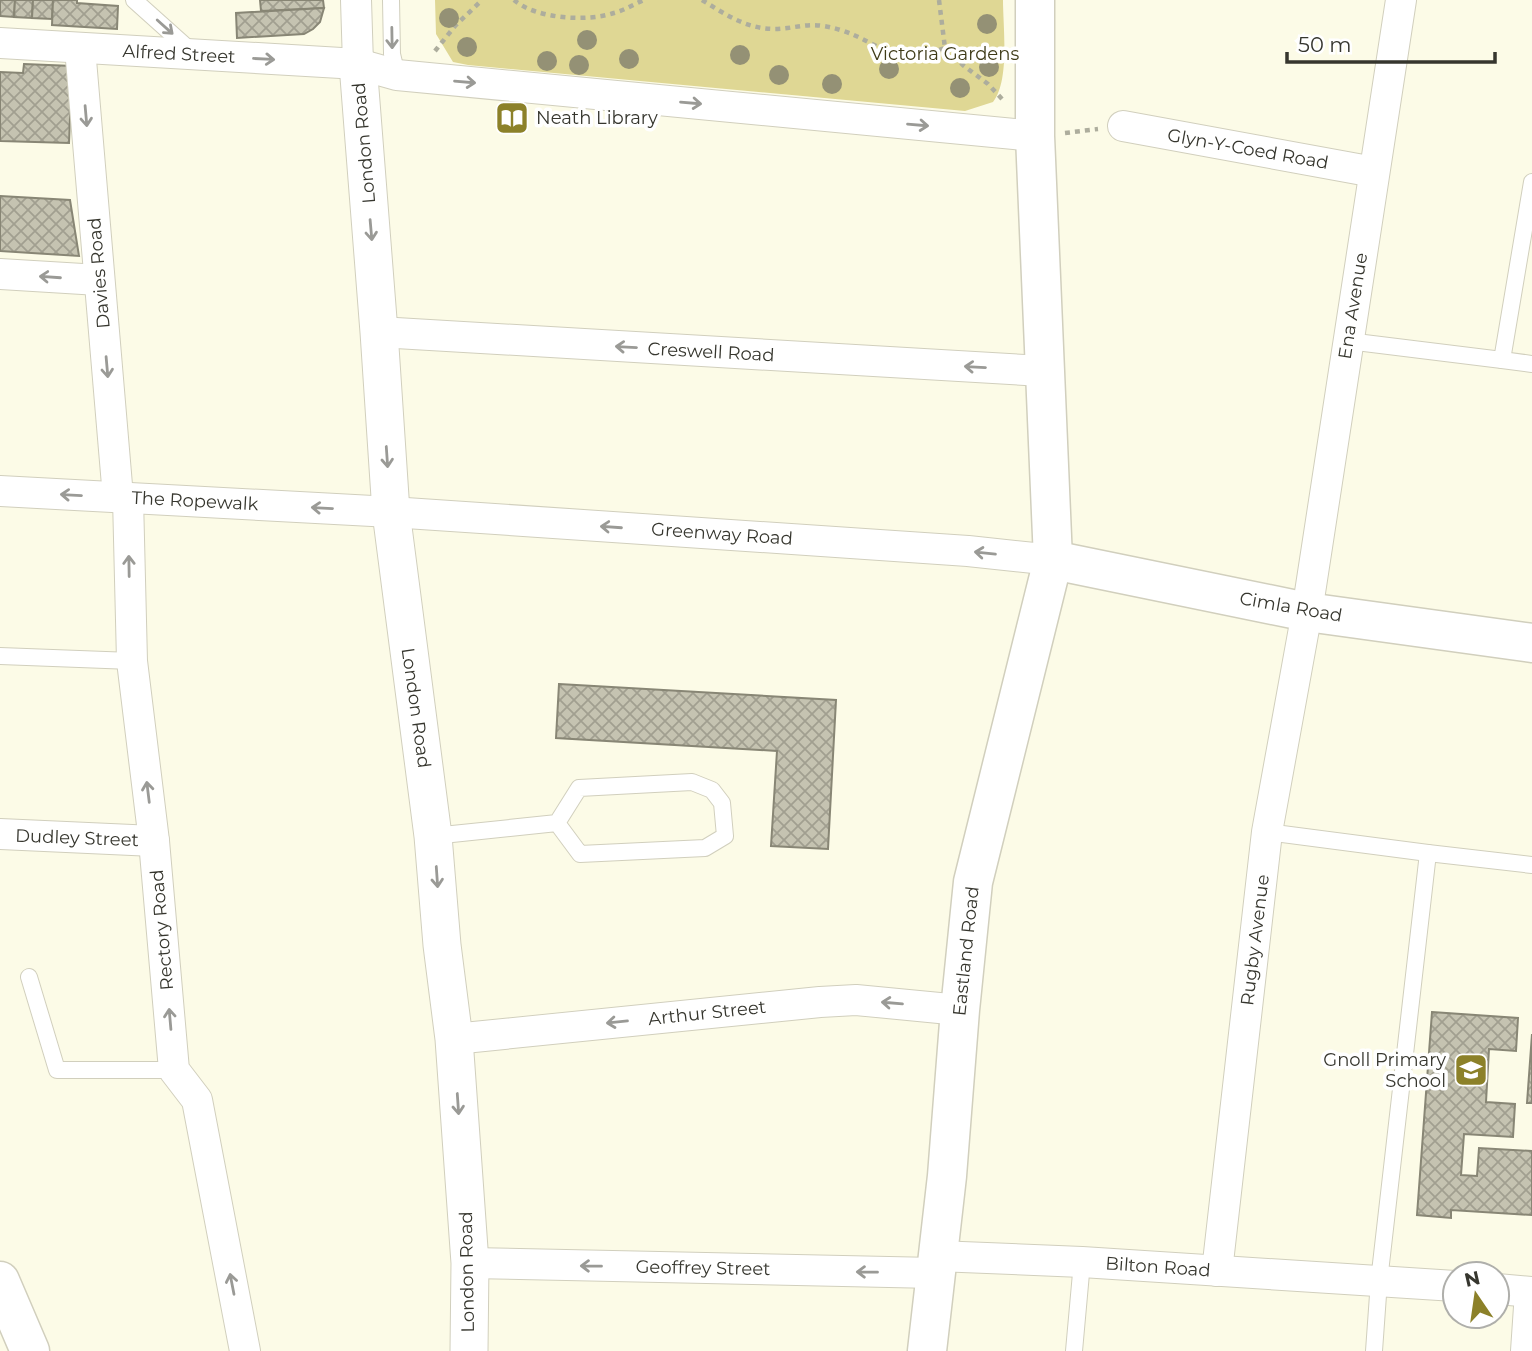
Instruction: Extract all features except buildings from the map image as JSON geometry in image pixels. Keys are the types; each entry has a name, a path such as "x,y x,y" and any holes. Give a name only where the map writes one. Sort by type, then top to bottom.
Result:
{"main road":[{"path":"1035,0 1035,136 1053,560"},
{"name":"Cimla Road","path":"1053,560 1307,612 1532,643"},
{"name":"Eastland Road","path":"927,1351 947,1176 973,882 1053,560"},
{"path":"0,1281 30,1351"}],"street":[{"path":"356,0 358,64 411,77 1035,136"},
{"name":"Ena Avenue","path":"1307,612 1401,0"},
{"name":"Alfred Street","path":"0,43 358,64"},
{"name":"Davies Road","path":"80,48 99,280 123,498"},
{"name":"London Road","path":"358,64 391,512 433,836 442,946 454,1039 470,1263 469,1351"},
{"name":"Glyn-Y-Coed Road","path":"1123,126 1374,173"},
{"path":"0,274 99,280"},
{"name":"Creswell Road","path":"379,332 1043,371"},
{"name":"The Ropewalk","path":"0,491 391,512"},
{"name":"Rectory Road","path":"123,498 132,662 154,841 174,1070"},
{"name":"Greenway Road","path":"391,512 954,550 1053,560"},
{"name":"Rugby Avenue","path":"1217,1271 1267,832 1307,612"},
{"name":"Dudley Street","path":"0,834 154,841"},
{"name":"Arthur Street","path":"454,1039 820,1002 856,1000 960,1010"},
{"path":"174,1070 198,1100 245,1351"},
{"name":"Bilton Road","path":"936,1265 1082,1262 1441,1285"},
{"name":"Geoffrey Street","path":"470,1263 936,1265"},
{"path":"1511,1290 1531,1292 1525,1351"}],"lane":[{"path":"134,0 195,55"},
{"path":"391,0 392,54 411,77"},
{"path":"1502,360 1532,182"},
{"path":"1348,341 1532,364"},
{"path":"0,656 132,662"},
{"path":"692,782 712,790 722,803 725,836 705,848 580,854 557,823 579,788 692,782"},
{"path":"433,836 557,823"},
{"path":"1267,832 1532,865"},
{"path":"1374,1351 1379,1281 1428,853"},
{"path":"29,977 57,1070 174,1070"},
{"path":"1074,1351 1082,1262"}],"path":[{"path":"411,77 455,26 482,0"},
{"path":"514,0 550,16 586,18 614,13 645,0"},
{"path":"702,0 743,24 774,29 803,25 825,26 901,56 923,55 945,48"},
{"path":"939,0 945,48 988,84 1035,136 1123,126"}],"green space":[{"name":"Victoria Gardens","path":"435,0 1003,0 1004,68 993,102 965,111 468,65 453,62 436,34"}],"place":[{"name":"Neath Library","path":"512,118"},
{"name":"Gnoll Primary School","path":"1471,1070"}]}
